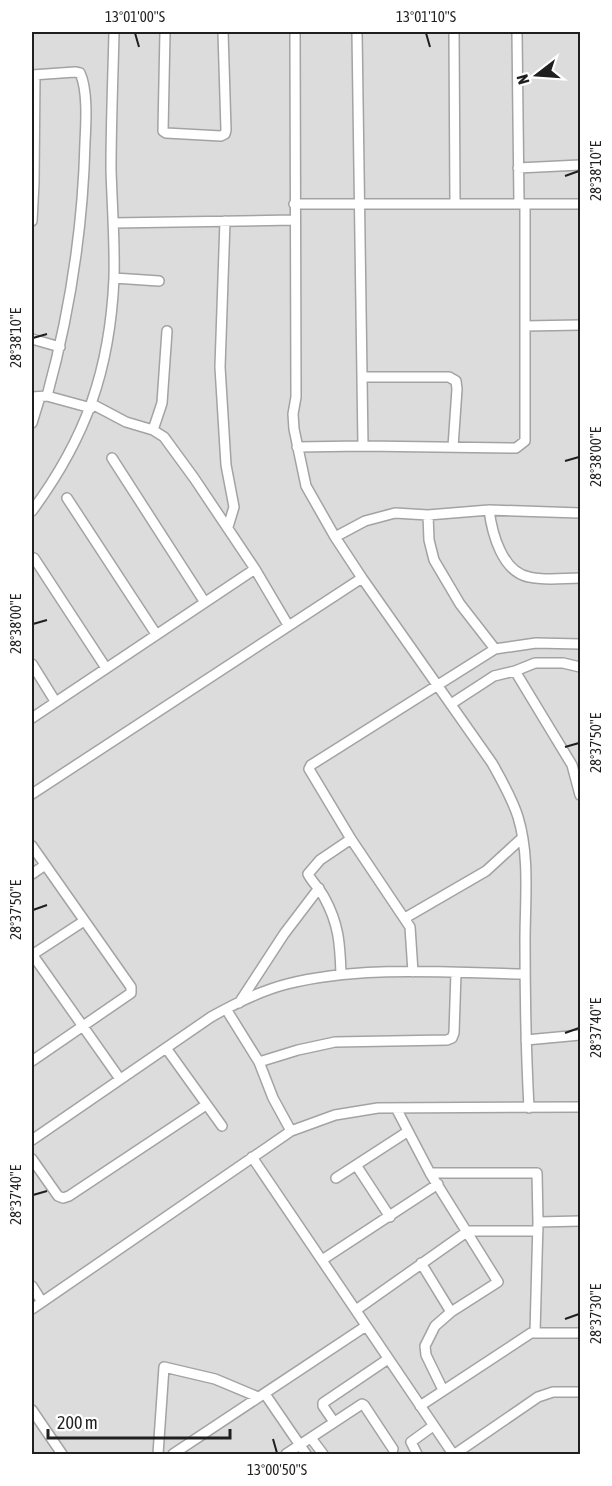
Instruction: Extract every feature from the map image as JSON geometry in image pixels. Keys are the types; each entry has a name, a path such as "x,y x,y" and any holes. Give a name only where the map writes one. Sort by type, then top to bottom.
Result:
{"street":[{"path":"32,511 56,477 92,406 105,354 114,278 111,167 114,32"},
{"path":"165,32 162,131 221,136 226,130 223,32"},
{"path":"295,32 296,397 293,414 297,447 306,486 335,537 492,763 518,817 525,870 526,1040 529,1108"},
{"path":"357,32 363,446"},
{"path":"454,32 455,204"},
{"path":"297,447 516,448 525,441 525,326 522,203 518,168 517,32"},
{"path":"32,221 33,75 80,73 85,103 85,166 78,249 60,347 32,423"},
{"path":"518,168 580,165"},
{"path":"294,204 580,204"},
{"path":"113,223 294,220"},
{"path":"225,222 220,367 226,465 234,507 228,528"},
{"path":"114,278 159,281"},
{"path":"525,326 580,325"},
{"path":"153,430 162,403 167,331"},
{"path":"32,339 60,347"},
{"path":"363,377 449,377 456,381 453,447"},
{"path":"40,397 92,406 126,422 153,430 164,437 255,568 288,625"},
{"path":"112,458 204,601"},
{"path":"67,498 156,634"},
{"path":"335,537 365,521 395,513 428,515 489,510 580,513"},
{"path":"489,510 494,538 518,574 530,578 580,578"},
{"path":"428,515 429,540 434,560 460,604 495,649"},
{"path":"34,558 106,668"},
{"path":"32,717 255,568"},
{"path":"32,794 362,578"},
{"path":"413,972 412,931 310,774 310,765 495,649 536,643 580,645"},
{"path":"451,704 494,676 535,663 562,663 580,667"},
{"path":"32,664 55,701"},
{"path":"515,671 572,765 580,795"},
{"path":"572,765 580,757"},
{"path":"405,918 486,871 522,838"},
{"path":"341,974 339,930 336,920 319,888 309,878 310,870 320,860 351,839"},
{"path":"32,846 131,987 131,993 32,1059"},
{"path":"32,874 45,865"},
{"path":"239,1002 284,934 319,888"},
{"path":"84,921 32,955 120,1079"},
{"path":"32,1140 201,1023 239,1002 284,985 341,974 413,972 525,974"},
{"path":"259,1062 308,1047 335,1042 447,1040 452,1038 456,973"},
{"path":"226,1009 259,1062 273,1098 291,1131"},
{"path":"526,1040 580,1035"},
{"path":"166,1048 222,1126"},
{"path":"32,1159 58,1196 63,1198 206,1105"},
{"path":"32,1309 291,1131 335,1115 370,1109 580,1107"},
{"path":"396,1108 430,1173 498,1282 451,1312 435,1326 424,1350 443,1390"},
{"path":"336,1178 407,1132"},
{"path":"252,1156 454,1455 538,1397 553,1392 580,1392"},
{"path":"356,1165 390,1216"},
{"path":"430,1173 537,1173 535,1333"},
{"path":"322,1260 438,1184"},
{"path":"356,1310 468,1232 538,1227 580,1221"},
{"path":"421,1263 451,1312"},
{"path":"32,1286 42,1302"},
{"path":"173,1455 366,1326"},
{"path":"420,1406 522,1337 535,1333 580,1333"},
{"path":"334,1422 323,1403 388,1359"},
{"path":"158,1455 164,1367 215,1379 262,1395 306,1455"},
{"path":"286,1455 360,1404 364,1404 393,1449"},
{"path":"32,1410 62,1455"},
{"path":"417,1455 411,1442 433,1426"},
{"path":"311,1438 323,1455"}],"shaded area":[{"path":"32,32 580,32 580,1454 32,1454"}]}
